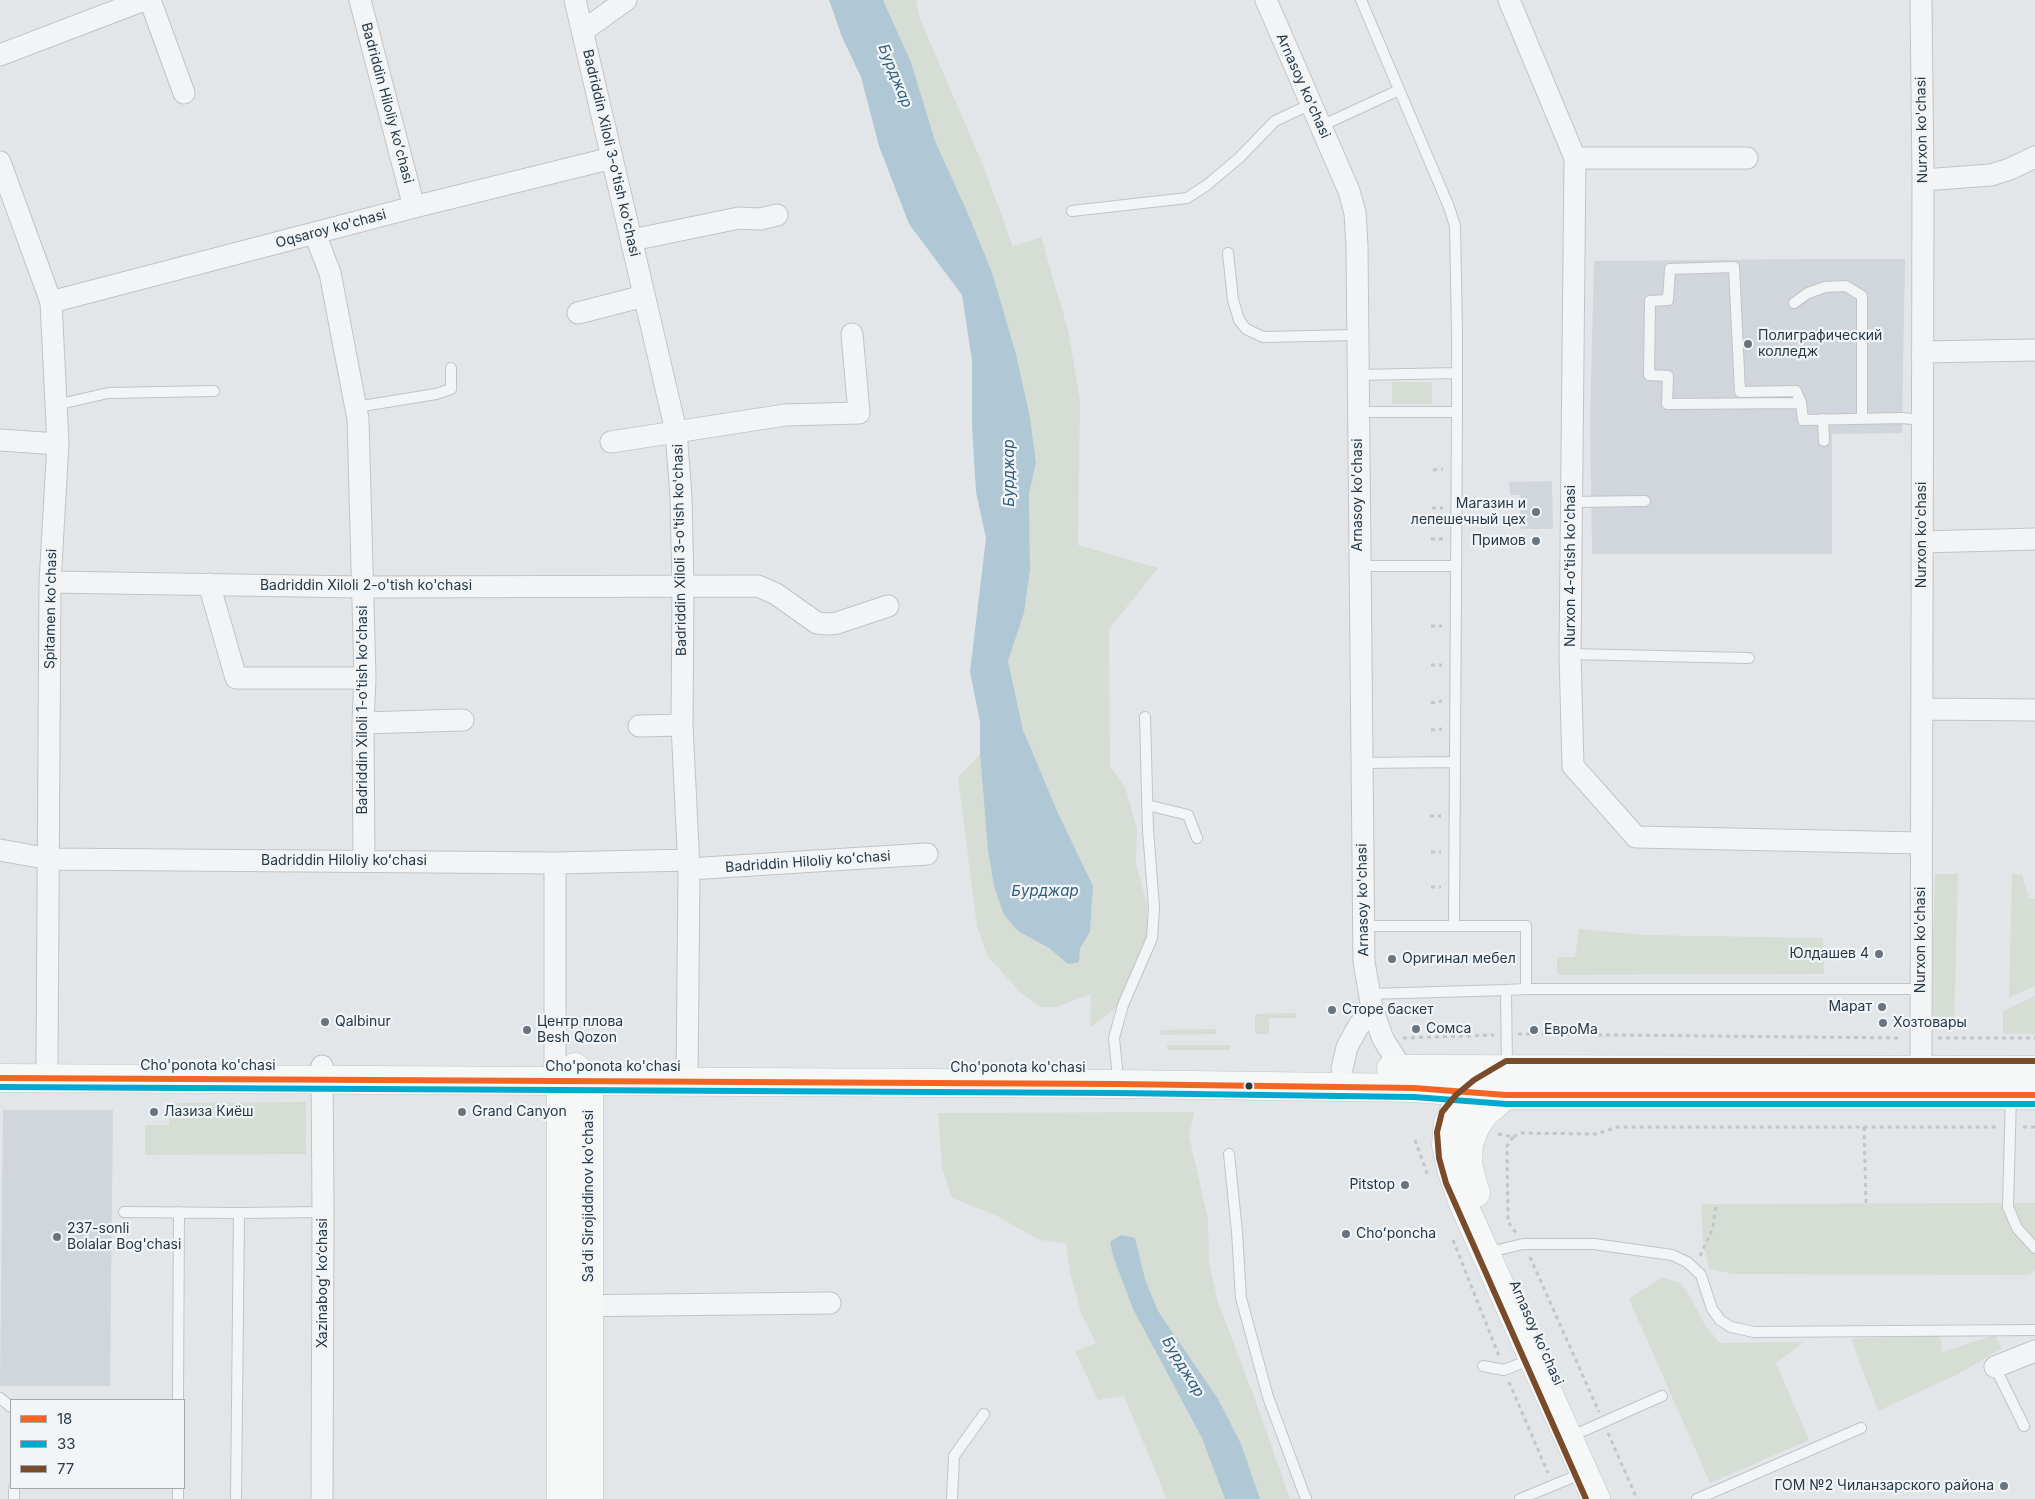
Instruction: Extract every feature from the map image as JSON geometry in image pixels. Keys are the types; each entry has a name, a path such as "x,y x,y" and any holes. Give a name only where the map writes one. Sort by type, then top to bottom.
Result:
{"main road":[{"name":"Cho'ponota ko'chasi","path":"0,1066 47,1072 567,1075 1046,1076 1342,1069 1408,1078 1471,1093"},
{"name":"Cho'ponota ko'chasi","path":"1115,1073 1408,1078 1506,1082 1921,1082 2035,1070"},
{"name":"Cho'ponota ko'chasi","path":"0,1078 47,1072"},
{"name":"Sa'di Sirojiddinov ko'chasi","path":"561,1499 561,1306 567,1075"},
{"name":"Sa'di Sirojiddinov ko'chasi","path":"567,1075 589,1306 589,1499"},
{"name":"Arnasoy ko'chasi","path":"1408,1078 1468,1166 1484,1216 1511,1247 1592,1427 1610,1499"},
{"name":"Arnasoy ko'chasi","path":"1506,1082 1471,1093 1454,1110 1446,1133 1446,1145 1451,1169 1462,1201 1596,1499"},
{"name":"Arnasoy ko'chasi","path":"1468,1166 1469,1144 1476,1126 1506,1082"},
{"name":"Cho'ponota ko'chasi","path":"1921,1082 2023,1095"}],"street":[{"path":"0,55 144,0"},
{"path":"150,0 184,94"},
{"name":"Badriddin Hiloliy koʻchasi","path":"360,0 414,207"},
{"name":"Badriddin Xiloli 3-o'tish ko'chasi","path":"575,0 676,431 681,497 683,587 682,725 689,865 687,1074"},
{"path":"583,31 626,0"},
{"name":"Arnasoy ko'chasi","path":"1266,0 1349,191 1354,213 1357,246 1362,926 1364,962 1370,1001 1383,1039 1408,1078"},
{"name":"Nurxon 4-o'tish ko'chasi","path":"1509,0 1575,158 1570,654 1573,766 1636,837 1920,843"},
{"name":"Nurxon ko'chasi","path":"1921,0 1923,180 1920,843 1921,1082"},
{"path":"1923,180 1991,175 2010,169 2035,157"},
{"name":"Oqsaroy ko'chasi","path":"51,302 414,207 612,158"},
{"path":"1575,158 1747,158"},
{"name":"Spitamen ko'chasi","path":"0,162 51,302 58,444 50,582 50,859 47,1072"},
{"path":"632,240 739,218 760,219 777,215"},
{"name":"Badriddin Xiloli 1-o'tish ko'chasi","path":"315,234 330,273 358,419 365,678 363,723 364,861"},
{"path":"578,313 644,296"},
{"path":"611,442 785,415 859,413 852,334"},
{"path":"1922,352 2035,350"},
{"path":"0,440 58,444"},
{"path":"1922,542 2035,539"},
{"name":"Badriddin Xiloli 2-o'tish ko'chasi","path":"50,582 362,587 758,586 776,594 817,622 828,624 837,624 888,606"},
{"path":"208,584 236,678 365,678"},
{"path":"1922,709 2035,710"},
{"path":"363,723 463,720"},
{"path":"639,726 682,725"},
{"name":"Badriddin Hiloliy koʻchasi","path":"0,850 50,859 555,862 689,865 927,854"},
{"path":"555,862 567,1075"},
{"path":"1342,1069 1348,1047 1370,1001"},
{"name":"Xazinabog‘ ko‘chasi","path":"322,1073 322,1499"},
{"path":"561,1306 830,1303"},
{"path":"1995,1368 2035,1351"}],"lane":[{"path":"1361,0 1449,207 1454,226 1457,373 1454,925"},
{"path":"1321,126 1399,90"},
{"path":"1072,211 1187,198 1207,185 1239,158 1274,120 1311,104"},
{"path":"1228,254 1233,300 1239,320 1246,329 1263,337 1357,335"},
{"path":"1801,403 1668,404 1668,376 1649,375 1650,301 1668,300 1670,269 1734,266 1740,392 1796,391 1801,403 1803,420 1902,418 1922,420"},
{"path":"1794,303 1808,293 1826,287 1846,286 1862,296 1862,419"},
{"path":"356,407 436,394 452,388 452,368"},
{"path":"1357,375 1457,373"},
{"path":"56,405 108,393 214,391"},
{"path":"1358,412 1456,412"},
{"path":"1823,419 1824,441"},
{"path":"1571,502 1644,501"},
{"path":"1359,566 1456,566"},
{"path":"1570,654 1749,658"},
{"path":"1115,1073 1114,1038 1123,1005 1152,938 1154,907 1147,805 1145,717"},
{"path":"1361,763 1455,762"},
{"path":"1147,805 1188,815 1197,838"},
{"path":"1362,926 1526,926 1526,989"},
{"path":"1370,1001 1526,989 1921,989"},
{"path":"1506,990 1506,1082"},
{"path":"2023,1095 2010,1127 2008,1207 2017,1228 2035,1248"},
{"path":"1229,1154 1241,1298 1268,1397 1306,1499"},
{"path":"124,1212 323,1212"},
{"path":"178,1399 179,1212"},
{"path":"236,1499 239,1213"},
{"path":"1511,1247 1594,1244 1665,1253 1680,1258 1694,1267 1703,1279 1714,1313 1726,1325 1754,1332 2035,1330"},
{"path":"1483,1366 1504,1370 1532,1359"},
{"path":"1995,1368 2024,1426"},
{"path":"1592,1427 1662,1396"},
{"path":"0,1398 10,1406"},
{"path":"952,1499 954,1456 984,1414"},
{"path":"1697,1499 1861,1428"},
{"path":"1520,1499 1584,1473"}],"path":[{"path":"1383,1039 1507,1034 2035,1038"},
{"path":"1637,1499 1592,1427 1534,1264 1511,1247 1508,1222 1507,1146 1513,1137 1521,1133 1596,1134 1618,1127 2035,1127"},
{"path":"1864,1127 1866,1203"},
{"path":"1494,1134 1513,1137"},
{"path":"1415,1140 1428,1177"},
{"path":"1694,1267 1713,1228 1716,1204"},
{"path":"1450,1232 1504,1370 1553,1486"}],"shaded area":[{"path":"883,0 916,0 920,19 983,165 1013,247 1041,237 1068,330 1080,400 1078,545 1158,568 1109,629 1110,766 1125,787 1137,828 1136,864 1147,905 1147,937 1117,1007 1090,1027 1091,994 1057,1007 1041,1007 1022,994 988,957 977,927 958,777 980,754 988,851 994,886 1018,932 1049,948 1068,964 1090,932 1093,886 1058,813 1023,730 1008,661 1024,613 1030,570 1029,494 1036,463 1016,354 992,272 935,141 911,62"},
{"name":"Полиграфический колледж","path":"1905,259 1902,433 1832,434 1832,554 1592,554 1590,421 1594,261"},
{"path":"1392,382 1432,382 1432,404 1392,404"},
{"name":"Магазин и лепешечный цех","path":"1552,481 1553,529 1520,529 1520,495 1510,495 1509,482"},
{"path":"1935,874 1958,874 1954,1028 1930,1028"},
{"path":"2012,874 2022,875 2029,899 2035,899 2035,986 2009,998"},
{"path":"1579,929 1644,935 1823,938 1824,974 1557,975 1557,957 1575,957"},
{"path":"2035,996 2035,1034 2003,1033 2003,1011"},
{"path":"1296,1013 1296,1018 1269,1018 1269,1034 1255,1034 1255,1014"},
{"path":"1216,1029 1216,1034 1160,1035 1161,1030"},
{"path":"1167,1045 1230,1045 1230,1050 1167,1050"},
{"path":"306,1102 306,1154 145,1155 145,1125 169,1125 169,1103"},
{"name":"237-sonli Bolalar Bog'chasi","path":"3,1110 113,1110 110,1386 0,1386"},
{"path":"1194,1112 1189,1136 1208,1219 1209,1263 1218,1302 1290,1499 1166,1499 1124,1396 1098,1400 1075,1351 1096,1343 1081,1313 1070,1273 1066,1243 1040,1240 995,1215 952,1198 942,1167 938,1113"},
{"path":"2035,1203 2035,1271 2029,1275 1733,1274 1709,1269 1703,1240 1701,1204"},
{"path":"1662,1277 1680,1283 1688,1293 1705,1325 1720,1343 1803,1342 1776,1363 1809,1440 1710,1483 1629,1299"},
{"path":"1934,1335 1941,1339 1942,1352 1995,1335 2002,1348 1958,1374 1878,1411 1851,1339"}],"water":[{"name":"Бурджар","path":"829,0 883,0 911,62 935,141 992,272 1016,354 1030,418 1036,463 1029,494 1030,570 1024,613 1008,661 1023,730 1058,813 1093,886 1090,932 1080,948 1079,962 1068,964 1049,948 1019,932 1004,915 994,886 988,851 980,754 980,722 970,672 986,538 976,492 972,425 972,360 962,295 909,224 879,146 861,77 842,37"},
{"name":"Бурджар","path":"1121,1235 1135,1238 1145,1279 1158,1311 1218,1399 1241,1444 1260,1499 1225,1499 1202,1438 1133,1309 1113,1256 1110,1242"}],"transit line":[{"name":"77","path":"1586,1499 1446,1183 1439,1158 1437,1132 1442,1112 1456,1095 1474,1080 1506,1061 2035,1061"},
{"name":"18","path":"0,1078 1117,1084 1414,1088 1506,1095 2035,1095"},
{"name":"33","path":"0,1087 1117,1093 1414,1097 1506,1104 2035,1104"}],"place":[{"name":"Полиграфический колледж","path":"1748,344"},
{"name":"Магазин и лепешечный цех","path":"1536,512"},
{"name":"Примов","path":"1536,541"},
{"name":"Юлдашев 4","path":"1879,954"},
{"name":"Оригинал мебел","path":"1392,959"},
{"name":"Марат","path":"1882,1007"},
{"name":"Сторе баскет","path":"1332,1010"},
{"name":"Qalbinur","path":"325,1022"},
{"name":"Хозтовары","path":"1883,1023"},
{"name":"Сомса","path":"1416,1029"},
{"name":"Центр плова Besh Qozon","path":"527,1030"},
{"name":"ЕвроМа","path":"1534,1030"},
{"name":"Лазиза Киёш","path":"154,1112"},
{"name":"Grand Canyon","path":"462,1112"},
{"name":"Pitstop","path":"1405,1185"},
{"name":"Choʻponcha","path":"1346,1234"},
{"name":"237-sonli Bolalar Bog'chasi","path":"57,1237"},
{"name":"ГОМ №2 Чиланзарского района","path":"2004,1486"}]}
